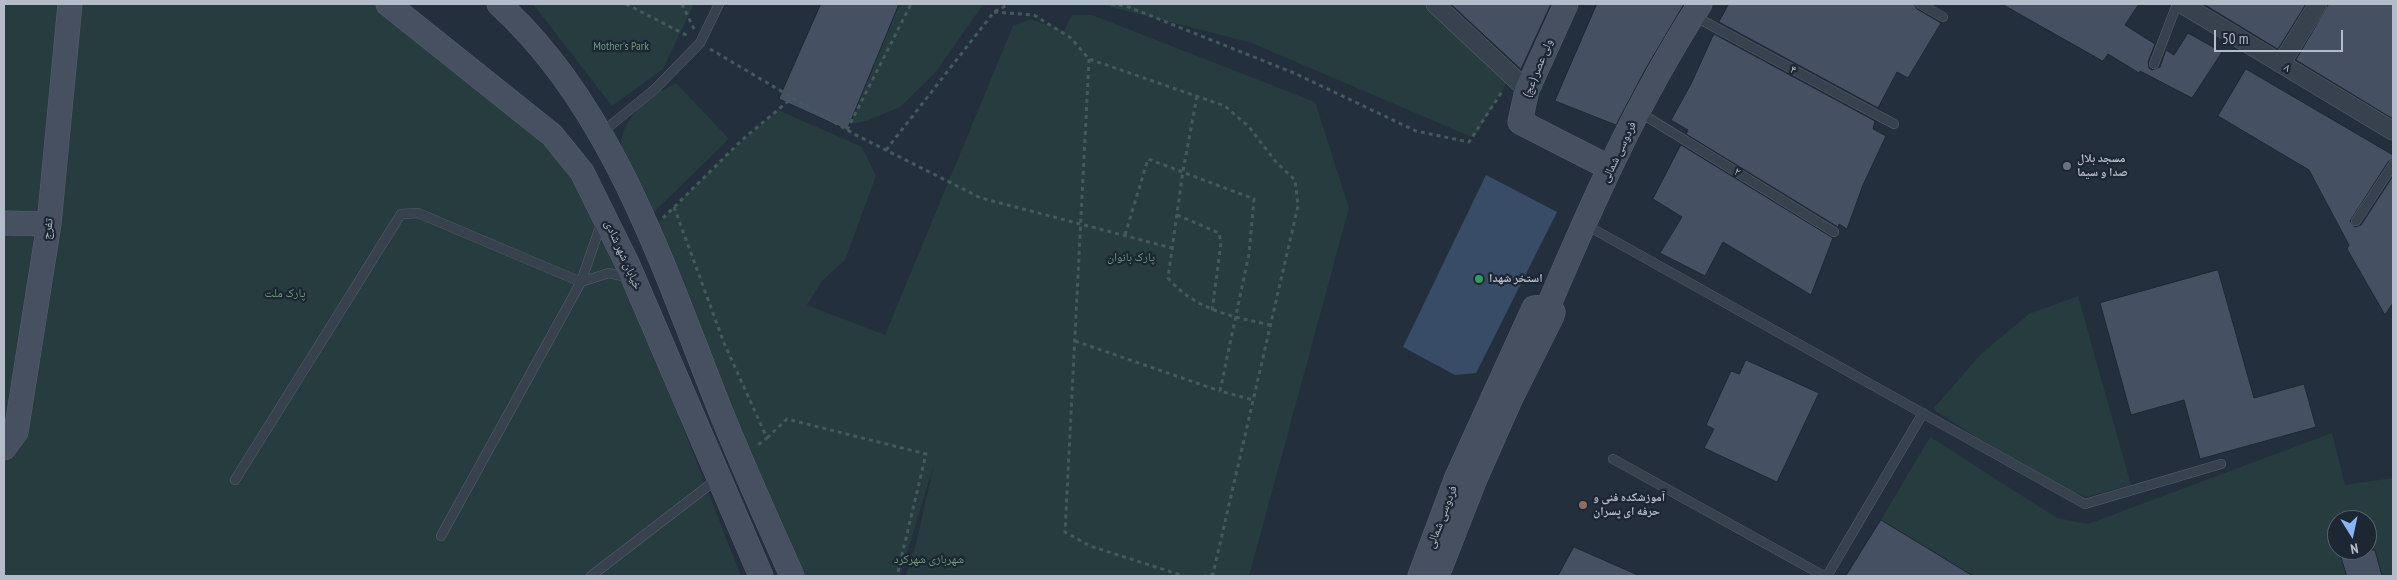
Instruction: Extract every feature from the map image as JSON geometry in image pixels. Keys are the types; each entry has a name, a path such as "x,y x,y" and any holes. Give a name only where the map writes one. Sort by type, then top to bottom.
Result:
{"main road":[{"name":"تفرج","path":"4,448 16,432 48,224 70,4"},
{"name":"خیابان شهر شادی","path":"388,4 552,135 582,172 634,279 761,576"},
{"path":"499,4 516,19 548,56 600,134 649,232 740,459 792,576"},
{"name":"ولی عصر (عج)","path":"1566,4 1516,88 1520,122 1610,168"},
{"name":"فردوسی شمالی","path":"1548,306 1583,224 1610,168 1696,10"},
{"path":"4,223 48,224"},
{"name":"فردوسی شمالی","path":"1420,576 1457,477 1534,308 1548,306"},
{"name":"فردوسی شمالی","path":"1437,576 1506,409 1552,316 1553,312 1548,306"}],"street":[{"path":"1436,4 1516,88"},
{"name":"۸","path":"2182,4 2281,64 2391,124"},
{"path":"2281,64 2318,4"}],"lane":[{"path":"600,134 655,89 700,43 719,4"},
{"path":"1920,4 1943,17"},
{"path":"2154,64 2177,4"},
{"name":"۴","path":"1696,10 1894,124"},
{"name":"۲","path":"1639,112 1834,232"},
{"path":"2356,221 2393,165"},
{"path":"235,480 401,214 418,213 581,282 609,274 634,279"},
{"path":"441,536 581,282 604,214"},
{"path":"1583,224 2086,504 2221,464"},
{"path":"1613,459 1826,576 1922,413"},
{"path":"591,576 708,486 717,476"}],"path":[{"path":"626,4 700,43 847,130 981,198 1172,248"},
{"path":"682,4 700,43"},
{"path":"847,130 911,4"},
{"path":"886,150 994,12 1009,4"},
{"path":"1111,4 1126,6 1294,73 1416,131 1469,142 1516,88"},
{"path":"994,12 1034,15 1072,38 1089,58 1226,106 1249,127 1276,162 1295,180 1298,206 1213,574 1205,576"},
{"path":"1089,58 1065,532 1090,546 1184,576"},
{"path":"1197,96 1183,171 1168,278 1178,290 1212,311 1270,325"},
{"path":"649,232 742,140 792,98"},
{"path":"1125,235 1148,159 1254,199 1249,254 1220,391"},
{"path":"674,207 724,343 767,438"},
{"path":"1177,214 1220,233 1221,243 1212,311"},
{"path":"1075,342 1220,391 1253,400"},
{"path":"740,459 767,438 787,419 926,454 897,576"}],"green space":[{"name":"پارک ملت","path":"4,4 378,4 446,59 564,163 616,256 741,576 4,576"},
{"name":"Mother's Park","path":"533,4 694,4 663,69 612,106"},
{"path":"892,4 986,4 982,6 935,73 900,107 866,121 839,126"},
{"path":"1099,4 1425,4 1507,82 1474,138 1249,42"},
{"name":"پارک بانوان","path":"1072,15 1092,15 1315,102 1349,208 1249,576 906,576 917,540 934,464 900,576 797,576 649,232 730,152 778,110 862,147 876,176 845,260 822,281 807,305 885,335 1013,26 1030,19 1064,31"},
{"path":"676,83 729,139 653,213 621,150 622,138 625,128 638,109 656,94"},
{"path":"2078,296 2131,485 2086,497 2039,478 1933,409 1981,354 2029,314"},
{"path":"2332,433 2345,485 2393,478 2393,576 1973,576 1881,520 1930,437 2057,518 2088,524"}],"water":[{"name":"استخر شهدا","path":"1486,175 1557,212 1476,373 1455,375 1403,347"}],"building":[{"path":"821,4 899,4 847,130 779,99"},
{"path":"1451,4 1551,4 1521,69"},
{"path":"1597,4 1684,4 1645,70 1616,125 1555,101"},
{"path":"1729,4 1914,4 1917,9 1941,23 1908,78 1897,72 1878,108 1719,22"},
{"path":"2002,4 2139,4 2125,25 2155,44 2148,62 2149,68 2152,70 2160,67 2166,50 2174,55 2188,33 2222,52 2192,98 2140,71 2139,73 2108,54 2103,61"},
{"path":"2204,4 2306,4 2278,49"},
{"path":"2329,4 2393,4 2393,119 2296,60"},
{"path":"1714,34 1875,121 1873,129 1886,136 1863,185 1847,229 1839,224 1838,227 1686,134 1688,130 1671,120 1691,84"},
{"path":"2246,69 2393,155 2393,159 2388,162 2350,221 2355,227 2361,225 2393,176 2393,303 2385,315 2347,249 2349,245 2309,170 2218,116"},
{"path":"1681,145 1833,238 1811,295 1723,242 1705,276 1660,253 1682,217 1653,199"},
{"path":"2218,270 2254,398 2304,384 2316,427 2200,459 2184,400 2131,415 2100,303"},
{"path":"1746,360 1819,393 1777,482 1704,448 1714,429 1706,425 1731,371 1739,374"},
{"path":"1881,520 1973,576 1846,576"},
{"path":"1574,547 1640,576 1558,576"},
{"path":"2377,557 2382,576 2347,576 2342,560 2377,560"}],"place":[{"name":"مسجد بلال صدا و سیما","path":"2067,166"},
{"name":"استخر شهدا","path":"1479,279"},
{"name":"آموزشکده فنی و حرفه ای پسران","path":"1583,505"}],"park label":[{"name":"شهربازی شهرکرد","path":"929,560"}]}
